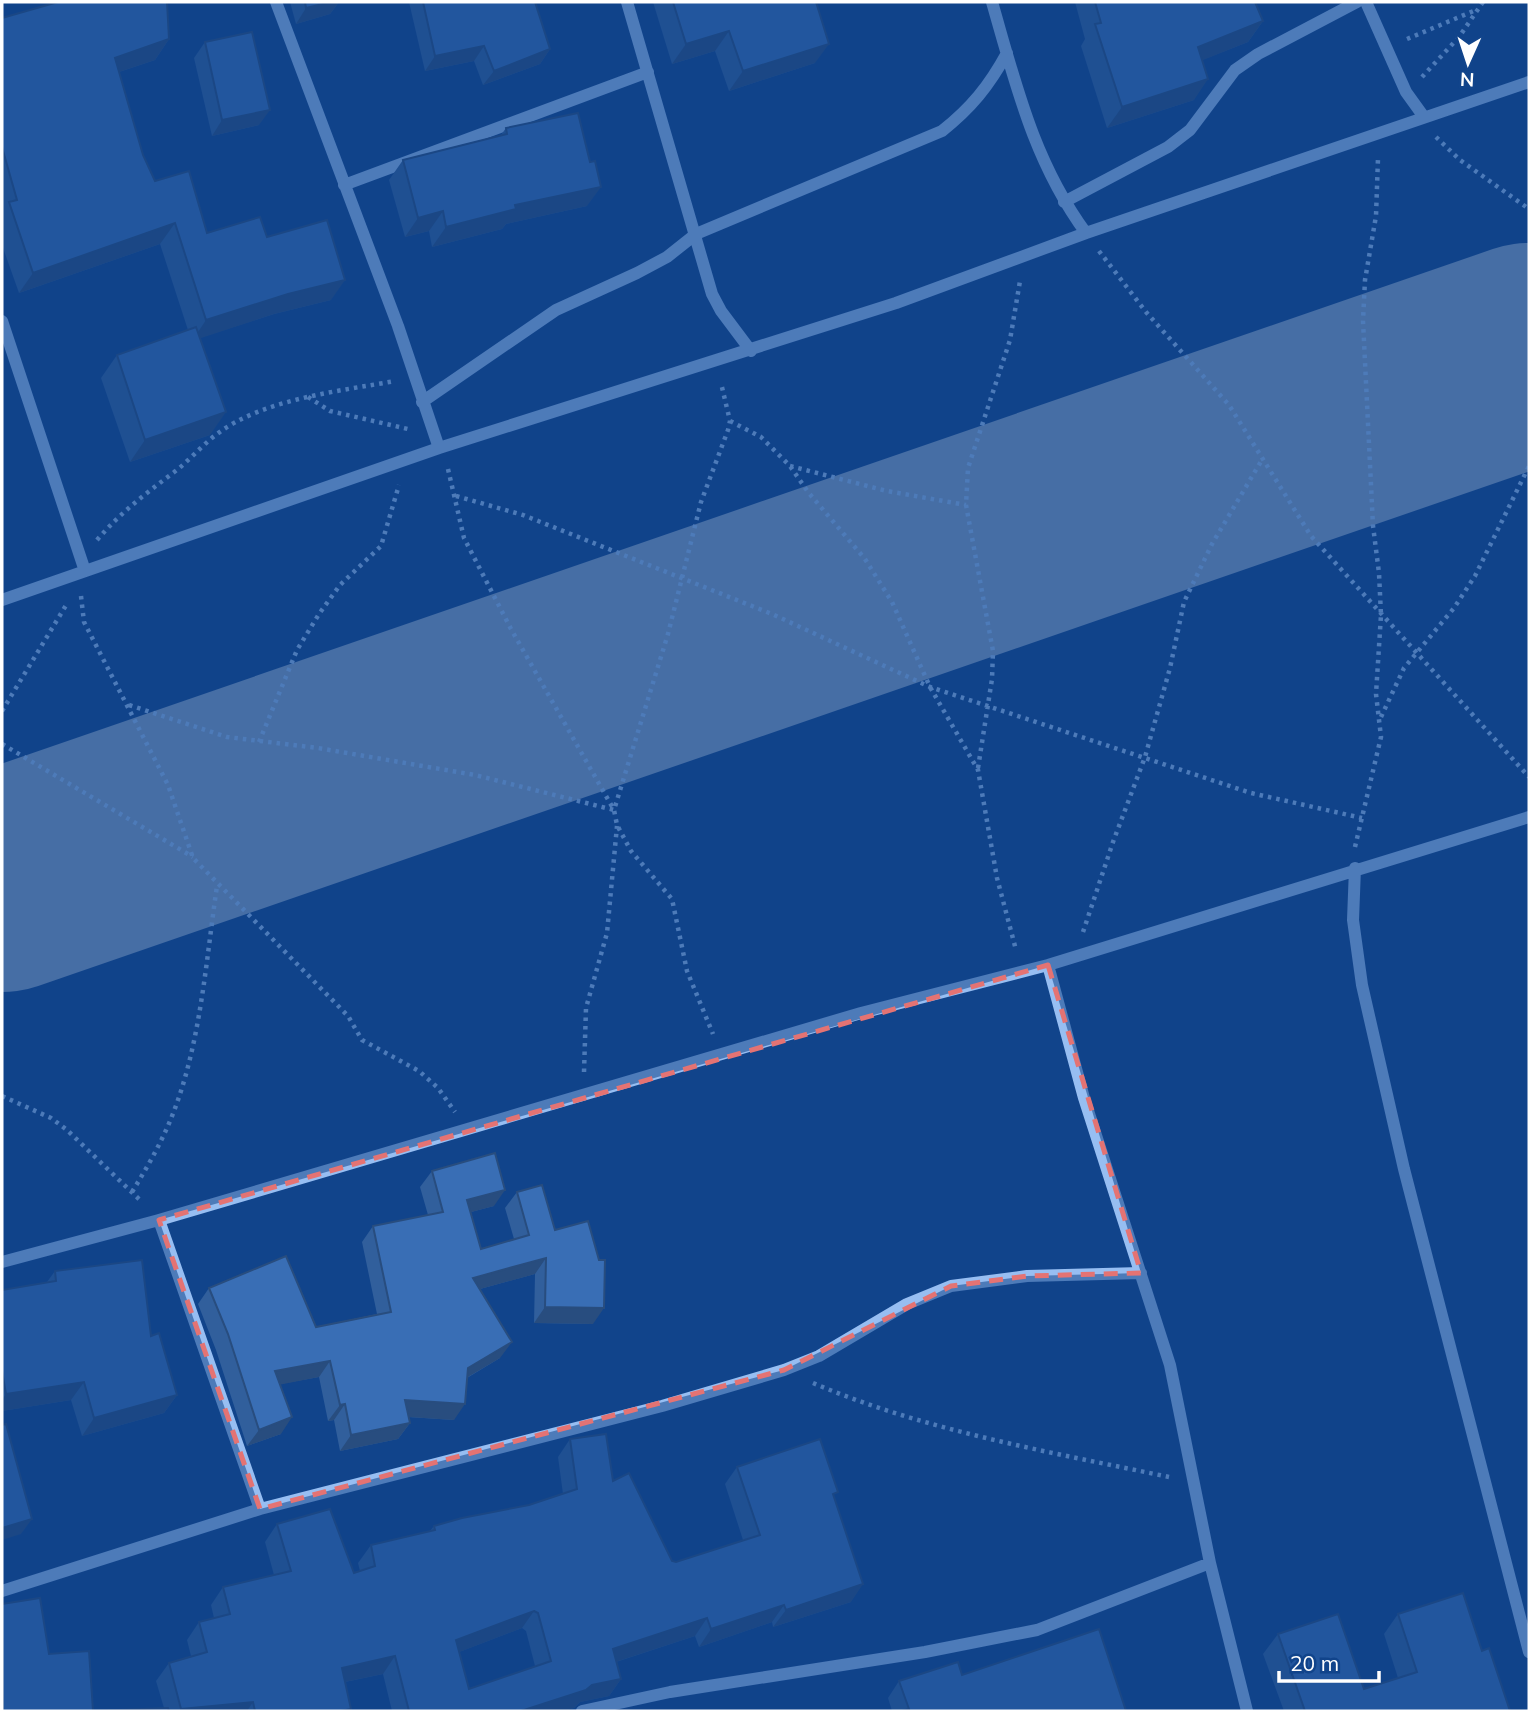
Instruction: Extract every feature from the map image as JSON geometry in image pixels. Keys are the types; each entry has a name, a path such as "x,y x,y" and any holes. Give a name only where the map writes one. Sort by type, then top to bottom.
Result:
{"street":[{"path":"276,2 398,326 437,444"},
{"path":"627,2 705,271 720,312 751,351"},
{"path":"992,2 1042,161 1064,202 1086,233"},
{"path":"1064,202 1168,147 1190,130 1235,70 1258,54 1357,2"},
{"path":"1366,2 1406,92 1424,117"},
{"path":"422,402 556,310 667,257 696,234 942,131 970,109 990,85 1007,53"},
{"path":"344,185 648,72"},
{"path":"2,600 83,566 407,460 437,444 751,351 1529,82"},
{"path":"2,321 83,566"},
{"path":"2,1262 159,1220 861,1013 1048,965 1355,868 1529,817"},
{"path":"1355,868 1353,920 1362,985 1404,1169 1529,1652"},
{"path":"1048,965 1087,1109 1170,1365 1210,1563 1247,1711"},
{"path":"159,1220 260,1509"},
{"path":"2,1591 260,1509 662,1406 784,1370 819,1356 907,1304 951,1286 1027,1276 1141,1273"},
{"path":"582,1711 670,1692 925,1652 1037,1630 1210,1563"}],"path":[{"path":"1406,92 1438,62 1483,2"},
{"path":"1386,46 1477,10"},
{"path":"1424,117 1434,134 1460,160 1529,209"},
{"path":"1355,868 1356,838 1376,766 1381,737 1376,694 1381,615 1373,526 1363,321 1365,280 1376,215 1380,134"},
{"path":"1086,233 1146,312 1229,405 1311,536 1529,776"},
{"path":"1023,971 997,878 978,770 992,679 991,631 966,505 968,468 1010,340 1025,256"},
{"path":"614,810 668,634 679,579 707,482 730,421 716,362"},
{"path":"2,711 49,638 83,566 127,509 217,433 243,419 308,397 414,377"},
{"path":"308,397 330,411 387,422 437,444 456,496 464,538 511,629 614,810 617,825 607,933 586,1007 583,1095"},
{"path":"730,421 761,437 790,466 808,492 865,559 892,602 930,687 978,770"},
{"path":"1075,957 1113,842 1145,757 1168,679 1184,603 1212,544 1263,458"},
{"path":"258,742 297,650 319,614 340,585 381,546 407,460"},
{"path":"790,466 887,491 966,505"},
{"path":"1380,718 1415,652 1454,608 1475,576 1529,466"},
{"path":"456,496 523,515 772,614 930,687 1251,793 1362,818"},
{"path":"83,566 83,622 129,705 168,785 194,858"},
{"path":"129,705 227,737 318,748 475,775 614,810"},
{"path":"2,744 194,858 217,885 330,996 348,1016 362,1040 419,1071 438,1088 466,1128"},
{"path":"617,825 631,850 672,899 687,971 700,1009 724,1055"},
{"path":"132,1192 158,1149 175,1110 197,1019 217,885"},
{"path":"2,1096 51,1118 67,1130 159,1220"},
{"path":"784,1370 888,1411 965,1432 1194,1482"}],"highlighted area":[{"path":"1048,965 1141,1273 1027,1276 951,1286 784,1370 260,1509 159,1220"}],"building":[{"path":"58,2 167,2 169,39 115,58 143,155 155,181 189,171 207,233 260,217 267,237 327,220 345,280 288,294 206,320 175,223 33,273 9,202 17,200 2,147 2,18"},
{"path":"305,2 331,2 306,8"},
{"path":"423,2 535,2 550,49 494,71 484,46 435,56"},
{"path":"673,2 816,2 829,44 743,71 729,31 686,44"},
{"path":"1095,2 1255,2 1263,21 1198,47 1208,79 1122,107 1095,24 1101,23"},
{"path":"252,32 270,110 222,120 205,42"},
{"path":"578,113 590,162 595,161 601,187 515,205 516,209 446,227 443,211 418,218 403,160 507,134 506,128"},
{"path":"196,327 226,412 145,440 117,355"},
{"path":"495,1153 505,1190 467,1200 481,1249 529,1235 517,1192 542,1185 555,1230 588,1221 599,1260 605,1260 604,1308 545,1307 546,1258 473,1278 512,1342 468,1368 465,1404 405,1400 410,1423 351,1435 345,1404 340,1405 330,1361 275,1371 292,1417 259,1430 228,1334 209,1288 286,1256 316,1327 391,1312 373,1226 443,1212 432,1171"},
{"path":"142,1260 151,1336 159,1333 177,1395 94,1418 84,1382 6,1394 2,1371 2,1290 56,1281 55,1271"},
{"path":"6,1424 32,1519 2,1528 2,1425"},
{"path":"606,1434 613,1481 629,1473 672,1561 676,1562 760,1535 737,1467 820,1439 838,1492 833,1494 863,1584 786,1610 784,1605 711,1629 707,1618 613,1649 621,1679 592,1685 586,1690 521,1711 409,1711 395,1656 342,1668 351,1709 255,1711 253,1702 181,1709 169,1663 207,1652 199,1622 230,1614 223,1587 291,1571 277,1524 330,1509 354,1573 375,1566 371,1545 435,1530 434,1526 462,1518 529,1505 577,1489 570,1439","holes":["534,1611 538,1613 551,1661 469,1689 456,1640"]},
{"path":"1463,1593 1482,1651 1489,1648 1510,1711 1305,1711 1278,1634 1338,1614 1364,1689 1417,1672 1398,1614"},
{"path":"40,1598 49,1654 89,1651 93,1711 3,1711 2,1604"},
{"path":"1099,1629 1126,1711 902,1711 909,1709 899,1681 958,1662 962,1675"},
{"path":"168,1708 169,1711 93,1711"}],"runway":[{"path":"2,881 1529,354"}]}
